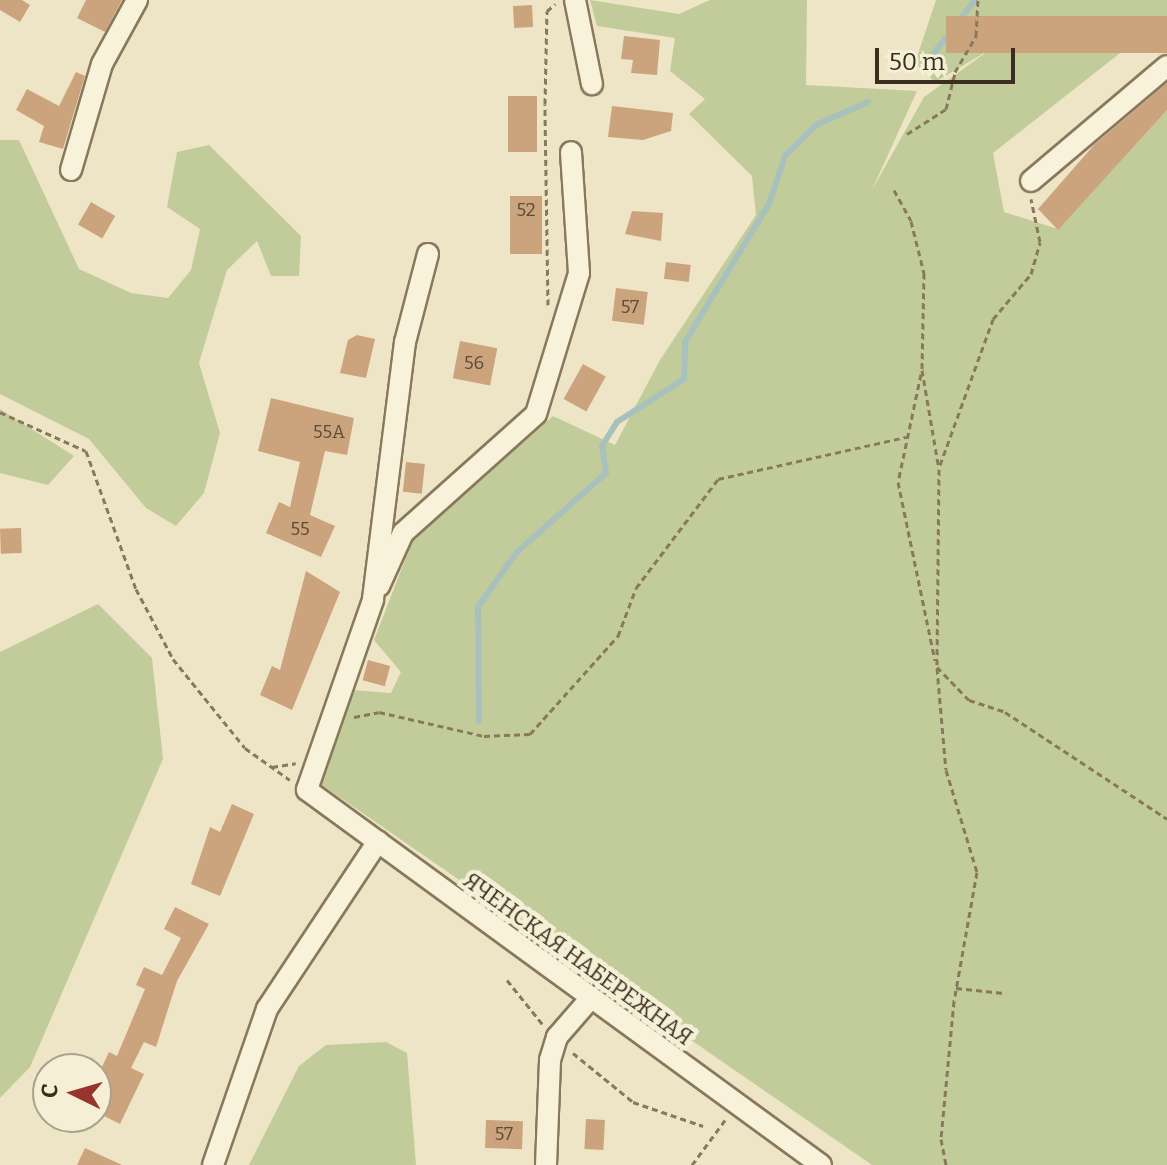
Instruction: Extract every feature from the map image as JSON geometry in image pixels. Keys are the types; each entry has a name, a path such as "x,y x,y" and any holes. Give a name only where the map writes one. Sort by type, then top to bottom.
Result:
{"street":[{"path":"71,170 102,64 137,0"},
{"path":"575,0 592,84"},
{"path":"1031,181 1167,66"},
{"path":"307,790 373,600 403,533 536,414 568,326 579,273 571,152"},
{"path":"373,600 405,342 428,254"},
{"name":"ЯЧЕНСКАЯ НАБЕРЕЖНАЯ","path":"307,790 589,1000 821,1165"},
{"path":"213,1165 267,1009 378,841"},
{"path":"546,1165 557,1037 589,1000"}],"path":[{"path":"548,317 547,11 559,0"},
{"path":"907,134 946,109 955,72 976,36 978,0"},
{"path":"939,469 993,319 1031,274 1040,242 1031,181"},
{"path":"894,190 911,221 924,273 922,370 939,469 937,668 946,770 977,872 956,988 941,1139 946,1165"},
{"path":"922,370 898,482 937,668 969,700 1005,712 1167,819"},
{"path":"0,412 86,451 136,589 173,659 245,748 307,790"},
{"path":"331,722 379,712 484,736 530,734 618,636 636,588 718,479 906,437"},
{"path":"507,980 557,1037 633,1102 703,1126"},
{"path":"956,988 1004,993"},
{"path":"713,1111 737,1129"},
{"path":"692,1165 725,1120"}],"green space":[{"path":"590,0 679,14 710,0 807,0 806,85 917,91 872,190 924,97 991,49 935,82 915,63 936,0 1167,0 1167,16 993,153 1004,212 1058,229 1167,110 1167,1165 872,1165 319,783 352,690 391,693 401,672 374,640 412,542 553,416 615,445 660,360 756,215 752,176 689,114 705,99 670,71 675,38 597,26"},
{"path":"0,140 19,140 79,269 131,293 168,298 191,270 200,229 167,207 177,152 209,145 301,236 299,276 271,276 257,241 227,270 199,363 220,433 204,493 176,526 146,508 89,439 0,394"},
{"path":"0,409 74,456 48,485 0,473"},
{"path":"98,604 152,658 163,759 36,1053 32,1053 30,1067 0,1098 0,652"},
{"path":"386,1042 407,1053 416,1165 249,1165 299,1066 326,1045"}],"building":[{"path":"0,0 22,0 30,5 20,22 0,10"},
{"path":"86,0 122,0 105,32 77,18"},
{"path":"532,5 533,27 514,28 513,6"},
{"path":"946,16 1167,16 1167,53 946,53"},
{"path":"624,36 660,40 657,75 631,73 633,60 621,59"},
{"path":"76,72 85,76 63,149 39,142 44,126 16,110 27,89 59,106"},
{"path":"1167,83 1167,110 1058,230 1038,209 1094,145"},
{"path":"508,96 537,96 537,152 508,152"},
{"path":"612,106 673,113 671,131 643,140 608,137"},
{"path":"510,196 542,196 542,254 510,254"},
{"path":"91,202 115,216 102,239 78,225"},
{"path":"632,211 663,213 661,241 625,234"},
{"path":"666,262 691,265 689,282 664,279"},
{"path":"616,288 648,292 644,325 612,321"},
{"path":"357,335 375,339 366,378 340,373 348,340"},
{"path":"460,341 497,348 490,386 453,378"},
{"path":"583,364 606,377 586,412 564,399"},
{"path":"271,398 354,418 347,455 325,451 310,515 335,526 321,557 266,533 279,502 290,507 300,462 258,451"},
{"path":"406,462 425,464 422,494 403,492"},
{"path":"21,528 22,553 1,554 0,529"},
{"path":"306,571 340,592 292,710 260,695 272,666 280,670"},
{"path":"368,660 390,666 385,686 363,680"},
{"path":"232,804 254,814 220,896 191,884 210,827 220,832"},
{"path":"175,907 209,924 177,981 156,1047 144,1042 131,1068 144,1074 120,1124 112,1120 112,1054 117,1056 145,989 136,985 144,967 162,975 181,938 164,929"},
{"path":"586,1119 605,1120 603,1150 584,1149"},
{"path":"486,1120 523,1121 522,1149 485,1148"},
{"path":"85,1148 122,1165 77,1165"}],"waterway":[{"path":"923,67 975,0"},
{"path":"479,721 478,607 517,552 606,473 602,446 617,422 684,379 685,342 769,204 785,156 816,125 868,102"}]}
